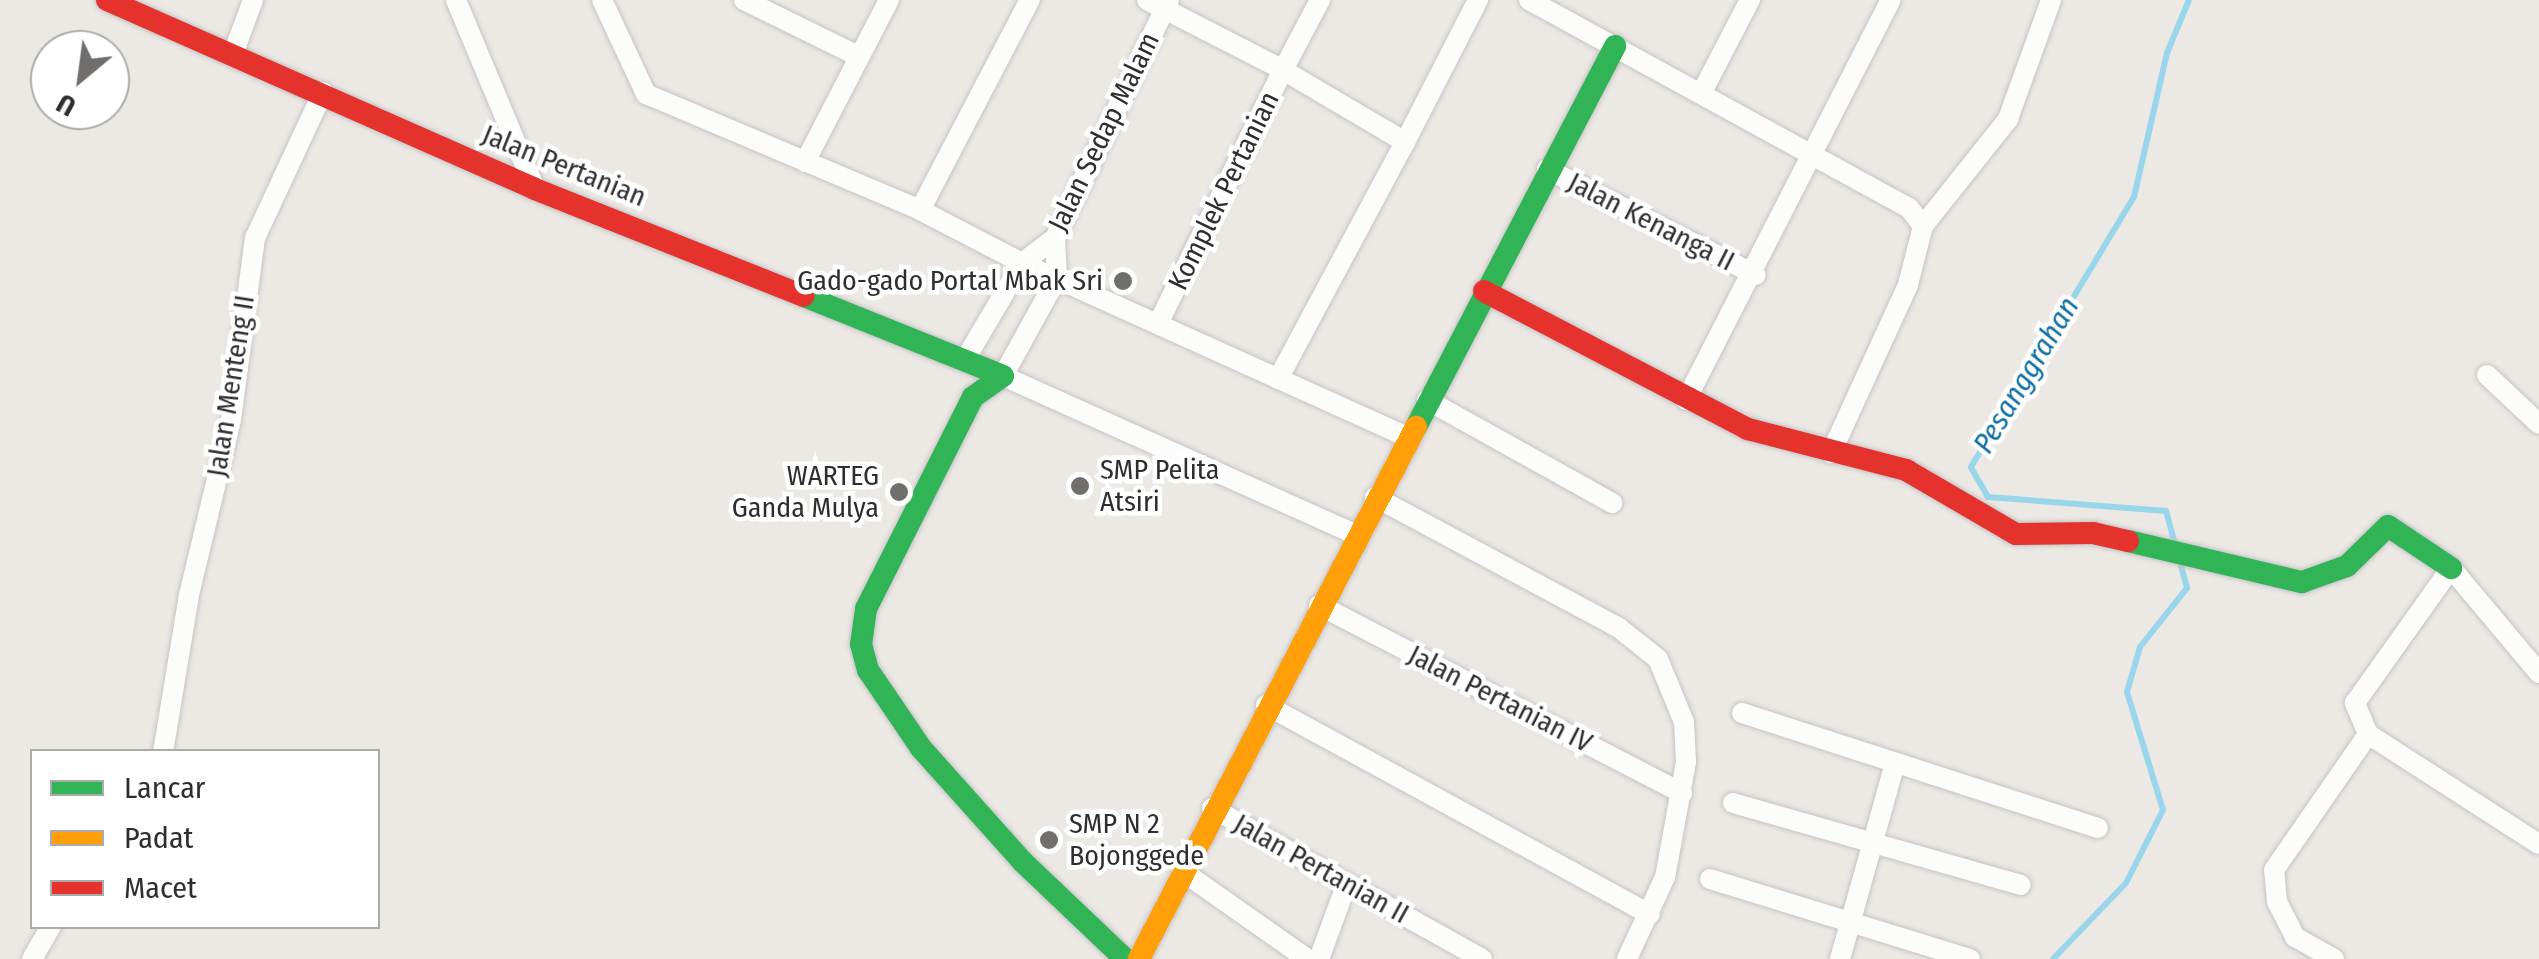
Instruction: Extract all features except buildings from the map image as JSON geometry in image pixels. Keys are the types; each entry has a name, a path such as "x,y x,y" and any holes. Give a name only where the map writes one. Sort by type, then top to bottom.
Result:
{"street":[{"name":"Jalan Pertanian","path":"107,0 323,92 535,189 1003,376"},
{"path":"233,54 254,0"},
{"path":"457,0 535,189"},
{"path":"602,0 646,94 920,210 1022,264 1407,437"},
{"path":"744,0 858,56"},
{"path":"805,162 889,0"},
{"path":"920,210 1030,0"},
{"path":"1320,0 1283,70 1405,142"},
{"path":"1278,379 1478,0"},
{"path":"1528,0 1909,208 1923,226"},
{"path":"1701,94 1750,0"},
{"path":"1686,400 1756,274 1891,0"},
{"path":"1831,453 1908,284 1923,226 2008,119 2051,0"},
{"name":"Komplek Pertanian","path":"1158,324 1283,70 1160,3"},
{"name":"Jalan Sedap Malam","path":"966,358 1022,264 1055,238 1160,3"},
{"path":"1139,959 1212,808 1546,170 1615,46"},
{"name":"Jalan Menteng II","path":"163,749 189,594 231,420 255,238 323,92"},
{"name":"Jalan Kenanga II","path":"1546,170 1756,274"},
{"path":"1055,238 1057,278 1003,376 973,397 866,609 861,644 868,670 920,748 1023,862 1126,959"},
{"path":"1484,291 1686,400 1748,429 1906,470 2016,534 2093,533 2302,582 2325,578 2388,526 2451,568 2539,673"},
{"path":"966,358 973,397"},
{"path":"2487,375 2539,424"},
{"path":"1003,376 1356,535"},
{"path":"1427,400 1612,503"},
{"path":"1376,497 1619,628 1648,650 1672,687 1684,722 1682,793 1671,857 1650,914 1627,959"},
{"path":"2451,568 2355,704 2368,734 2539,844"},
{"name":"Jalan Pertanian IV","path":"1319,604 1682,793"},
{"path":"1266,706 1650,914"},
{"path":"1742,713 2098,828"},
{"path":"2334,959 2295,937 2277,902 2274,870 2298,826 2368,734"},
{"path":"1840,959 1895,763"},
{"path":"1733,803 1874,840 2021,885"},
{"name":"Jalan Pertanian II","path":"1212,808 1346,883 1456,953 1482,959"},
{"path":"1182,871 1307,959"},
{"path":"1710,879 1970,959"},
{"path":"1319,959 1346,883"},
{"path":"32,959 50,929"}],"waterway":[{"name":"Pesanggrahan","path":"2175,544 2166,511 1988,497 1971,467 2134,197 2167,53 2189,0"},
{"name":"Pesanggrahan","path":"2053,959 2126,883 2163,810 2127,692 2140,647 2187,588 2180,561"}],"traffic: fast":[{"path":"1416,427 1615,46"},
{"path":"804,296 1003,376 973,397 866,609 861,644 868,670 921,748 1023,862 1125,959"},
{"path":"2128,541 2302,582 2347,566 2388,526 2451,568"}],"traffic: slow":[{"path":"1139,959 1416,427"}],"traffic: jam":[{"path":"107,0 535,189 804,296"},
{"path":"1484,291 1748,429 1906,470 2016,534 2093,533 2128,541"}],"place":[{"name":"Gado-gado Portal Mbak Sri","path":"1123,281"},
{"name":"SMP Pelita Atsiri","path":"1080,486"},
{"name":"WARTEG Ganda Mulya","path":"899,492"},
{"name":"SMP N 2 Bojonggede","path":"1049,840"}]}
